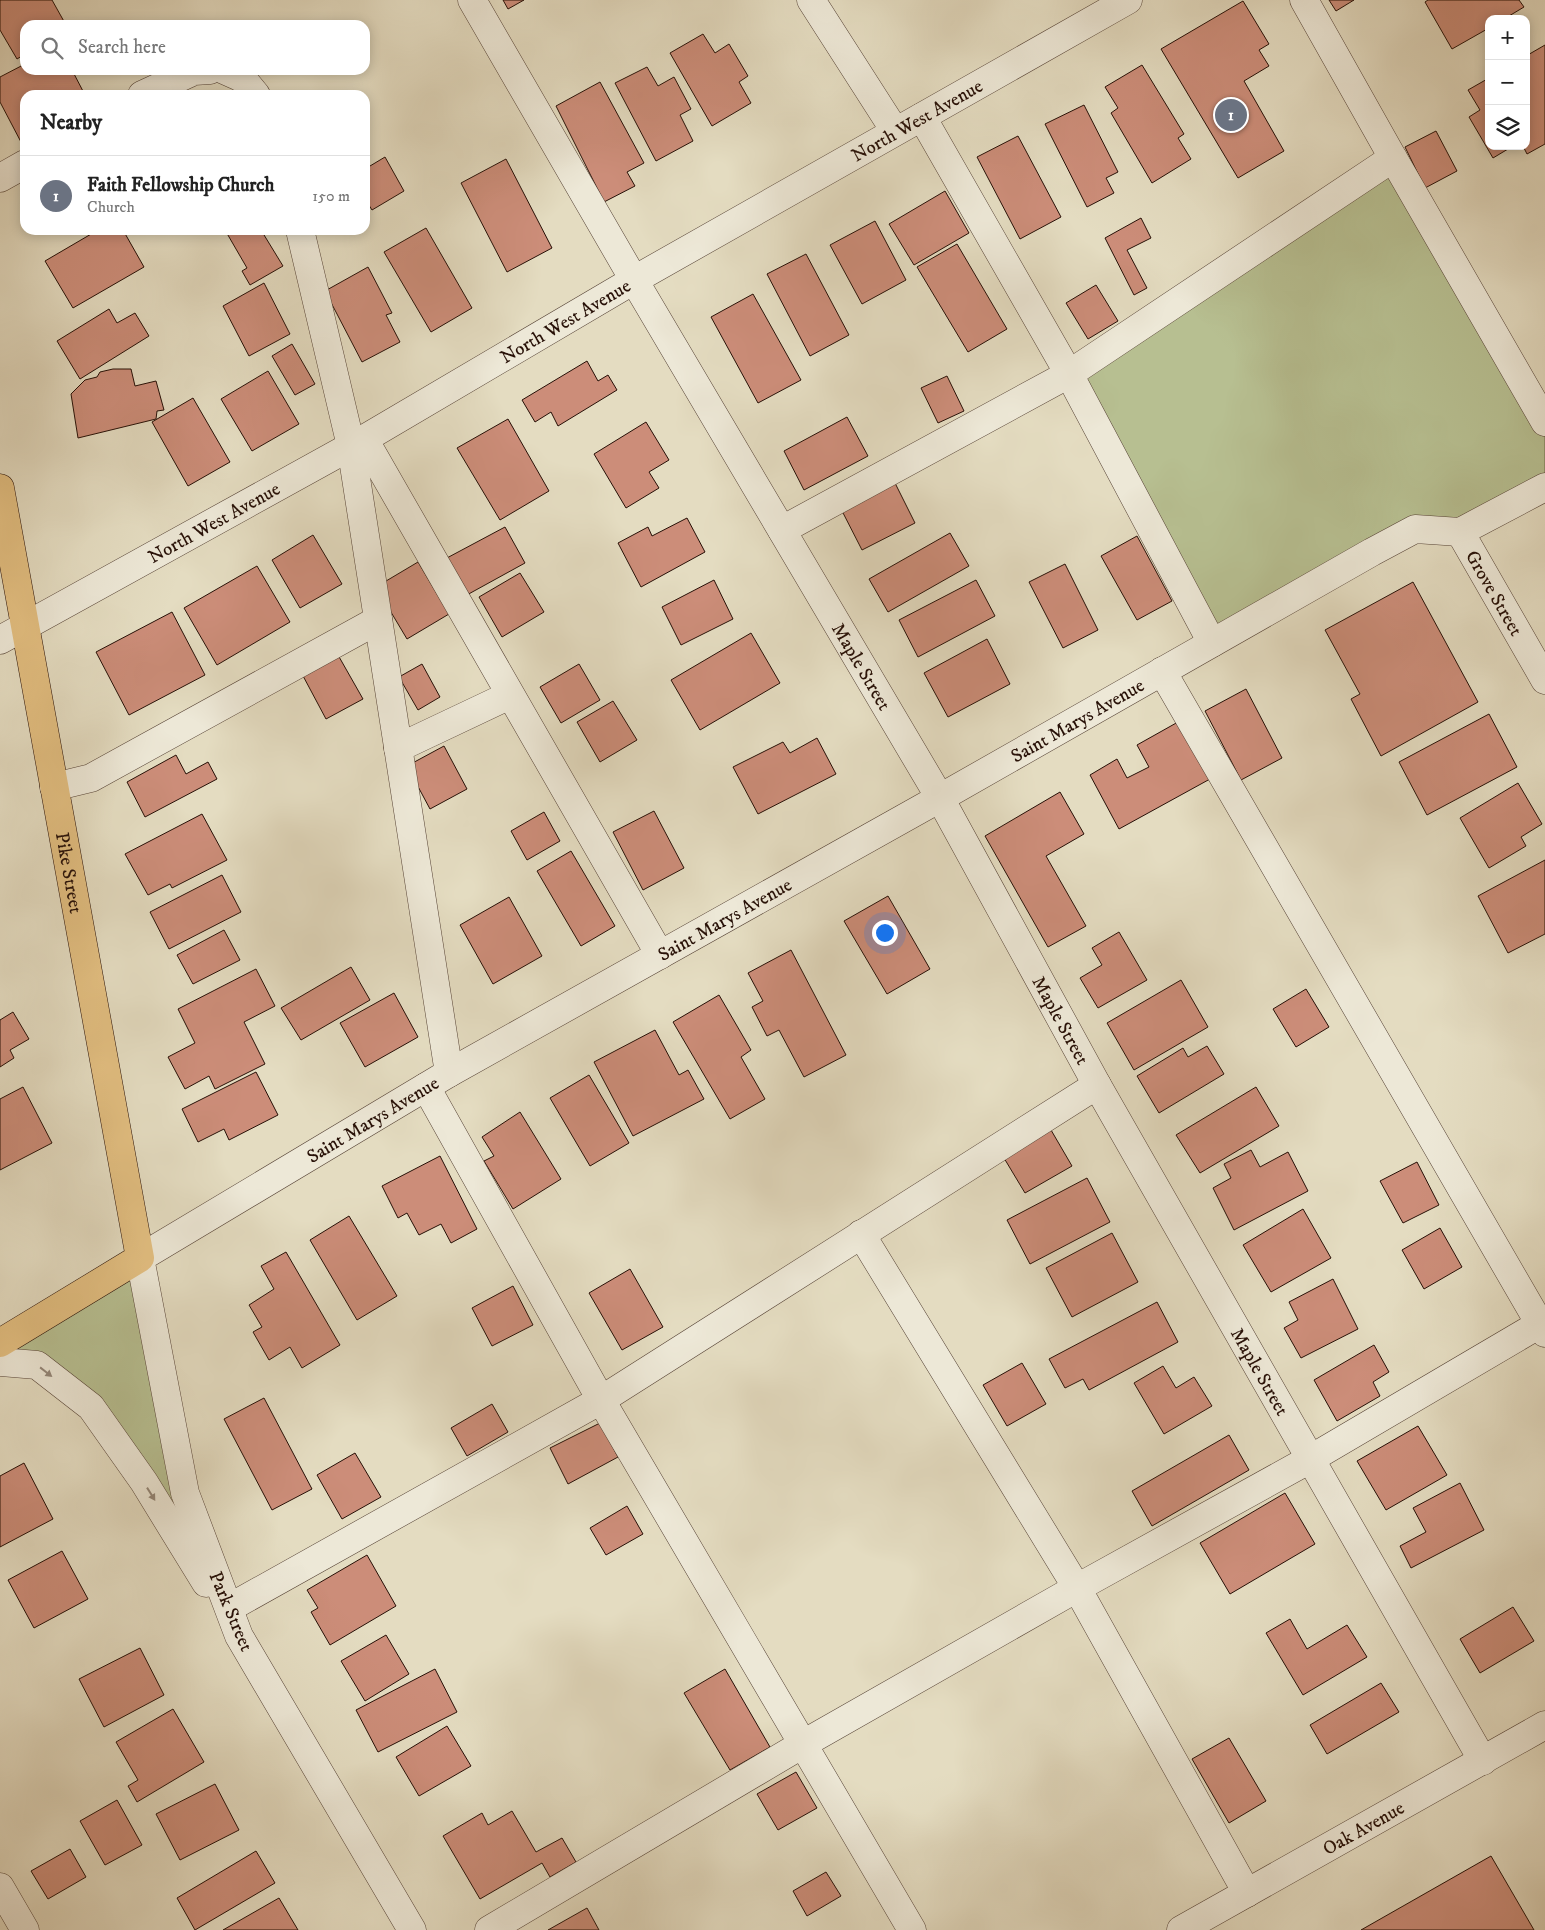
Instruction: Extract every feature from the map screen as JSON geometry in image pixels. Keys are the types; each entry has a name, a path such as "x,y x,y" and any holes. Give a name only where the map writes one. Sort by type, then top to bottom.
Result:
{"main road":[{"name":"Pike Street","path":"0,488 140,1258"},
{"name":"Saint Marys Avenue","path":"0,1343 140,1258"}],"street":[{"name":"Maple Street","path":"472,0 634,280 940,798 1097,1085 1312,1458 1483,1761"},
{"path":"811,0 895,132"},
{"name":"North West Avenue","path":"0,640 358,443 634,280 1128,0"},
{"path":"1304,0 1545,422"},
{"path":"153,90 185,75"},
{"path":"235,75 242,78 252,90"},
{"path":"922,117 1069,374 1212,643"},
{"path":"782,530 1069,374 1393,158"},
{"path":"0,178 20,167"},
{"path":"301,235 358,443 378,620 449,1073"},
{"path":"358,443 510,695 660,955"},
{"path":"1460,532 1545,487"},
{"name":"Saint Marys Avenue","path":"140,1258 449,1073 1415,530 1460,532"},
{"name":"Grove Street","path":"1460,532 1545,680"},
{"path":"54,787 91,778 378,620"},
{"path":"489,1930 803,1744 1543,1326 1162,671"},
{"path":"398,748 510,695"},
{"path":"229,1608 601,1400 1097,1085"},
{"path":"426,1087 601,1400 912,1930"},
{"path":"860,1234 1077,1588 1246,1893"},
{"name":"Park Street","path":"140,1258 185,1493 239,1636 412,1930"},
{"path":"0,1362 37,1365 91,1407 144,1482 239,1636"},
{"name":"Oak Avenue","path":"1181,1930 1545,1725"},
{"path":"0,1886 25,1930"}],"green space":[{"path":"1393,158 1545,422 1545,487 1460,532 1415,530 1212,643 1069,374"},
{"path":"140,1258 185,1493 239,1636 91,1407 0,1343"}],"building":[{"path":"0,0 52,0 63,20 20,20 20,57 17,59 0,30"},
{"path":"503,0 524,0 508,9"},
{"path":"1329,0 1354,0 1336,11"},
{"path":"1428,0 1519,0 1524,7 1511,15 1485,15 1485,30 1452,49 1425,2"},
{"path":"1243,1 1269,44 1259,50 1269,66 1244,81 1284,151 1238,178 1161,49"},
{"path":"703,34 715,53 729,44 748,76 739,82 751,103 712,126 670,53"},
{"path":"1545,45 1545,144 1527,154 1525,150 1530,150 1530,54"},
{"path":"1142,65 1184,134 1178,138 1191,159 1152,183 1111,113 1118,108 1105,87"},
{"path":"20,67 20,75 75,75 82,90 20,90 20,140 0,102 0,77"},
{"path":"647,67 658,86 674,77 691,109 680,115 693,141 656,161 615,83"},
{"path":"1485,80 1485,144 1469,117 1480,110 1468,90"},
{"path":"600,82 644,163 627,172 635,186 604,202 556,106"},
{"path":"1084,105 1118,172 1106,178 1114,193 1087,207 1045,124"},
{"path":"1436,131 1457,171 1425,188 1405,147"},
{"path":"1018,136 1061,217 1020,239 977,157"},
{"path":"1488,150 1506,150 1493,158"},
{"path":"385,157 404,191 372,210 370,207 370,166"},
{"path":"506,159 552,248 507,272 461,183"},
{"path":"945,191 969,233 914,265 889,224"},
{"path":"1141,218 1151,238 1127,250 1147,288 1134,295 1105,238"},
{"path":"875,221 906,280 862,304 830,245"},
{"path":"426,228 472,308 431,332 384,252"},
{"path":"89,235 126,235 144,267 73,308 45,261"},
{"path":"228,235 264,235 283,266 250,285 242,271 247,268"},
{"path":"957,244 1007,329 968,352 917,267"},
{"path":"806,254 849,335 810,356 767,274"},
{"path":"368,267 392,313 386,315 400,342 362,362 325,291"},
{"path":"264,283 290,334 249,356 223,306"},
{"path":"1096,285 1118,321 1088,339 1066,303"},
{"path":"753,294 801,380 758,403 711,317"},
{"path":"109,309 117,323 135,313 149,336 80,379 57,341"},
{"path":"292,344 315,384 295,395 272,356"},
{"path":"587,361 598,381 608,375 617,390 558,426 551,412 535,422 522,400"},
{"path":"113,369 131,369 135,386 156,381 164,410 157,411 156,419 78,438 71,394 85,380 97,377 100,372"},
{"path":"268,371 299,424 252,451 221,399"},
{"path":"947,376 964,411 938,423 921,388"},
{"path":"193,398 230,462 188,486 152,422"},
{"path":"847,417 868,456 804,490 784,451"},
{"path":"508,419 549,491 500,520 457,448"},
{"path":"646,422 669,460 649,472 659,488 626,508 594,454"},
{"path":"893,479 915,523 862,550 840,507"},
{"path":"687,518 705,552 641,587 618,543 648,527 652,536"},
{"path":"505,527 525,563 465,596 445,559"},
{"path":"950,533 969,566 888,612 869,579"},
{"path":"313,535 342,584 300,608 272,560"},
{"path":"1137,536 1172,601 1137,620 1101,556"},
{"path":"418,562 449,614 407,639 376,587"},
{"path":"1065,564 1098,630 1063,648 1029,582"},
{"path":"257,566 290,622 217,665 184,608"},
{"path":"520,573 544,612 502,637 479,597"},
{"path":"714,580 733,619 681,645 662,607"},
{"path":"976,580 995,616 918,657 899,620"},
{"path":"1413,582 1478,702 1381,756 1351,699 1360,694 1325,630"},
{"path":"172,612 205,675 129,715 96,652"},
{"path":"751,633 780,683 700,730 671,680"},
{"path":"987,639 1010,684 948,717 924,673"},
{"path":"338,655 363,699 326,719 302,674"},
{"path":"422,664 440,697 418,710 399,677"},
{"path":"579,664 600,700 561,723 540,687"},
{"path":"1246,689 1282,758 1241,780 1205,711"},
{"path":"613,701 637,740 600,762 577,722"},
{"path":"1489,714 1517,767 1427,815 1399,762"},
{"path":"1178,722 1210,779 1119,829 1090,775 1117,759 1127,778 1149,767 1137,745"},
{"path":"817,738 836,774 758,814 733,767 783,742 790,753"},
{"path":"444,746 467,789 430,809 407,766"},
{"path":"176,755 186,774 208,762 217,779 145,817 127,782"},
{"path":"1518,783 1542,824 1521,837 1526,846 1489,868 1460,818"},
{"path":"1060,792 1084,834 1046,856 1086,926 1048,947 985,836"},
{"path":"654,811 684,868 643,890 613,832"},
{"path":"544,812 560,841 527,860 511,831"},
{"path":"202,814 227,860 172,888 170,884 148,895 125,854"},
{"path":"571,851 615,926 581,946 537,871"},
{"path":"1545,860 1545,934 1508,953 1478,896"},
{"path":"222,875 241,912 169,949 150,912"},
{"path":"888,896 930,969 887,994 844,921"},
{"path":"509,897 542,956 493,984 460,925"},
{"path":"224,930 240,960 193,984 177,955"},
{"path":"1119,932 1147,980 1098,1008 1080,978 1102,965 1092,948"},
{"path":"791,950 846,1055 804,1077 779,1030 767,1036 752,1007 763,1001 748,973"},
{"path":"351,967 370,1000 301,1040 281,1008"},
{"path":"256,969 275,1006 244,1022 265,1064 215,1089 209,1076 185,1089 168,1057 195,1043 178,1009"},
{"path":"1181,980 1208,1027 1134,1070 1107,1023"},
{"path":"1306,989 1329,1027 1296,1047 1273,1009"},
{"path":"394,993 418,1037 365,1067 340,1023"},
{"path":"719,995 751,1050 741,1057 765,1099 730,1119 673,1022"},
{"path":"13,1012 29,1039 10,1050 14,1058 0,1067 0,1020"},
{"path":"655,1030 679,1075 688,1070 704,1099 633,1136 594,1062"},
{"path":"1207,1046 1224,1074 1159,1113 1137,1076 1183,1048 1188,1057"},
{"path":"256,1072 278,1115 229,1140 224,1129 198,1142 182,1109"},
{"path":"589,1075 629,1143 590,1166 550,1098"},
{"path":"23,1087 52,1143 0,1170 0,1099"},
{"path":"1256,1087 1279,1126 1200,1173 1176,1135"},
{"path":"520,1112 561,1179 513,1209 484,1161 494,1156 482,1137"},
{"path":"1051,1130 1072,1166 1025,1193 1004,1158"},
{"path":"1251,1150 1260,1167 1288,1152 1308,1191 1234,1230 1213,1188 1231,1178 1224,1164"},
{"path":"440,1156 477,1229 451,1243 441,1224 419,1235 407,1213 398,1218 382,1186"},
{"path":"1417,1162 1439,1205 1403,1223 1380,1181"},
{"path":"1087,1178 1110,1222 1030,1264 1007,1220"},
{"path":"1303,1209 1331,1258 1271,1292 1243,1245"},
{"path":"349,1216 397,1296 357,1320 310,1240"},
{"path":"1440,1228 1462,1267 1424,1289 1402,1250"},
{"path":"1112,1233 1138,1282 1072,1317 1046,1268"},
{"path":"286,1252 340,1345 302,1368 290,1347 269,1360 253,1332 262,1327 249,1305 274,1289 261,1266"},
{"path":"630,1269 663,1327 622,1350 589,1293"},
{"path":"1333,1279 1358,1329 1301,1358 1284,1328 1298,1320 1289,1302"},
{"path":"513,1286 533,1325 492,1346 472,1308"},
{"path":"1157,1302 1178,1342 1089,1390 1083,1379 1065,1388 1049,1359"},
{"path":"1374,1345 1389,1372 1373,1382 1380,1396 1337,1421 1314,1380"},
{"path":"1022,1363 1046,1404 1007,1426 983,1385"},
{"path":"1163,1366 1176,1388 1194,1377 1212,1406 1164,1434 1134,1383"},
{"path":"264,1398 312,1489 272,1510 224,1419"},
{"path":"492,1404 508,1432 467,1456 451,1428"},
{"path":"600,1423 618,1457 568,1484 550,1448"},
{"path":"1418,1426 1447,1475 1386,1510 1357,1461"},
{"path":"1229,1435 1249,1470 1152,1526 1132,1491"},
{"path":"355,1453 381,1497 342,1519 317,1475"},
{"path":"24,1463 53,1519 0,1547 0,1476"},
{"path":"1460,1483 1484,1530 1411,1568 1400,1546 1426,1532 1413,1508"},
{"path":"1285,1493 1315,1544 1230,1594 1200,1543"},
{"path":"627,1506 643,1534 606,1555 590,1528"},
{"path":"62,1551 88,1599 34,1628 8,1580"},
{"path":"367,1555 396,1606 330,1645 311,1612 318,1608 307,1590"},
{"path":"1513,1607 1534,1641 1480,1673 1460,1639"},
{"path":"1290,1619 1307,1649 1347,1625 1367,1657 1303,1695 1266,1633"},
{"path":"386,1635 409,1674 365,1701 341,1661"},
{"path":"140,1648 164,1695 104,1727 79,1679"},
{"path":"435,1669 457,1712 378,1752 356,1710"},
{"path":"725,1669 770,1747 730,1770 684,1693"},
{"path":"1381,1683 1399,1712 1327,1754 1310,1725"},
{"path":"173,1709 204,1762 137,1802 128,1786 138,1780 116,1742"},
{"path":"447,1726 471,1766 419,1796 396,1757"},
{"path":"1229,1738 1266,1801 1229,1823 1192,1759"},
{"path":"796,1772 817,1808 778,1830 757,1794"},
{"path":"215,1784 239,1830 180,1860 156,1814"},
{"path":"117,1800 142,1845 105,1865 80,1821"},
{"path":"512,1811 536,1852 562,1838 576,1862 550,1877 542,1863 480,1899 443,1836 482,1813 488,1825"},
{"path":"70,1849 86,1877 48,1899 31,1871"},
{"path":"256,1851 275,1883 195,1930 177,1898"},
{"path":"1491,1856 1534,1930 1361,1930"},
{"path":"826,1872 841,1896 807,1916 793,1891"},
{"path":"279,1898 298,1930 223,1930"},
{"path":"587,1908 599,1930 548,1930"}],"place":[{"name":"Faith Fellowship Church","path":"1231,115"}]}
